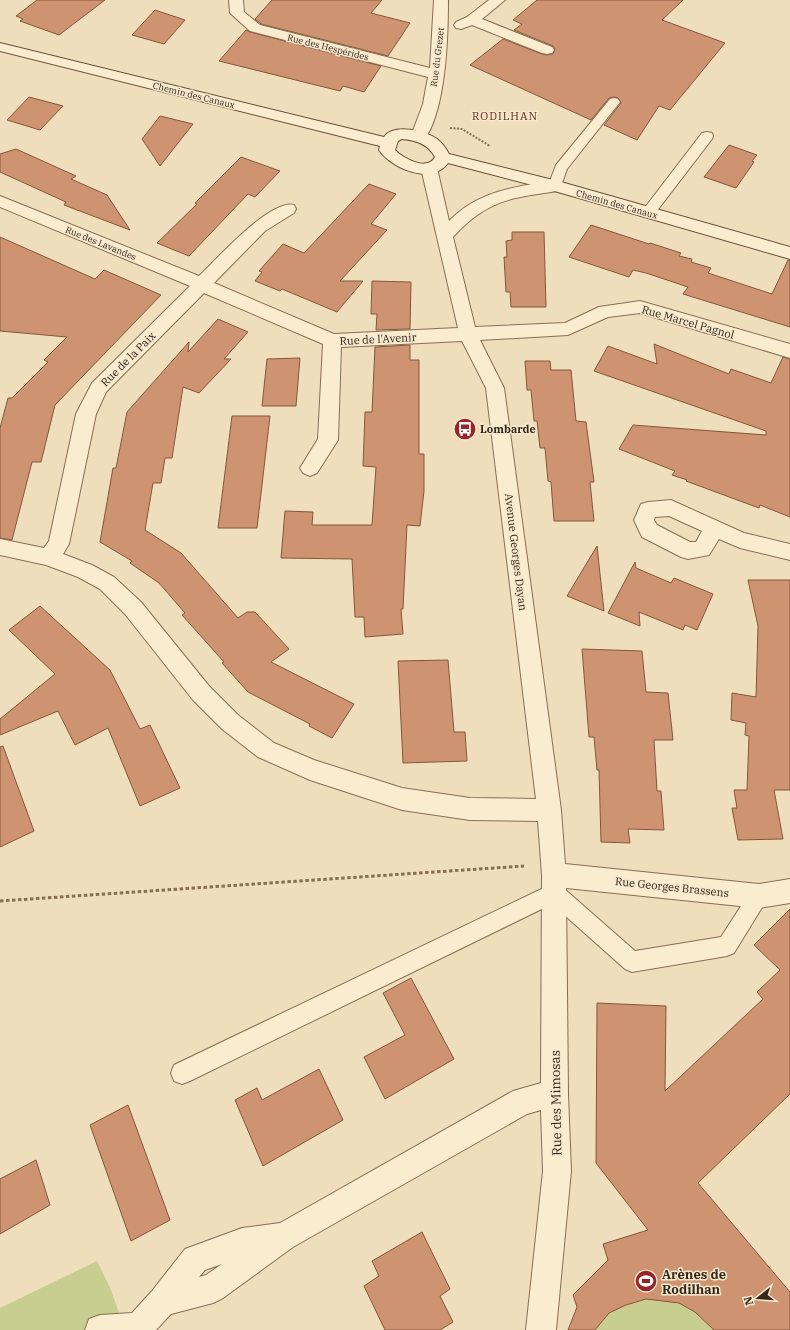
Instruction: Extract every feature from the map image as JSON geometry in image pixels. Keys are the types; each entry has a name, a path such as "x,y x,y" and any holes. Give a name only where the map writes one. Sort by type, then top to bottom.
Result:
{"street":[{"name":"Rue des Hespérides","path":"236,0 237,13 255,28 436,74"},
{"name":"Rue du Grezet","path":"419,136 425,124 436,74 441,25 441,0"},
{"path":"441,25 463,25 498,0"},
{"path":"472,20 548,50"},
{"name":"Chemin des Canaux","path":"0,47 388,143"},
{"path":"400,134 419,136 427,139 440,150 436,162 421,168 404,164 391,156 387,150 388,143 391,138 400,134"},
{"name":"Chemin des Canaux","path":"436,162 555,186 790,253"},
{"name":"Avenue Georges Dayan","path":"436,162 444,236 468,334 495,388 549,810 554,877"},
{"path":"444,236 466,214 487,200 511,192 555,186"},
{"name":"Rue des Lavandes","path":"0,201 202,285"},
{"name":"Rue de la Paix","path":"48,557 59,544 86,414 99,388 259,227 288,209"},
{"name":"Rue de l'Avenir","path":"202,285 332,341 468,334"},
{"name":"Rue Marcel Pagnol","path":"468,334 568,329 605,311 640,306 790,351"},
{"path":"310,468 328,440 332,341"},
{"path":"714,529 740,540 790,552"},
{"path":"0,547 48,557 85,571 107,583 133,608 201,693 230,722 266,750 310,769 402,799 470,809 549,810"},
{"name":"Rue Georges Brassens","path":"554,877 759,896 790,891"},
{"name":"Rue des Mimosas","path":"541,1330 557,1171 554,1094 554,877"},
{"path":"100,1330 138,1329 195,1259 242,1242 283,1237 523,1101 554,1094"}],"lane":[{"path":"555,186 561,168 614,102"},
{"path":"648,213 707,136"},
{"path":"182,1073 554,877 632,962 727,946 759,896"}],"path":[{"path":"0,901 554,877"}],"green space":[{"name":"Arènes de Rodilhan","path":"640,1232 654,1271 745,1330 568,1330 613,1279 603,1244"},
{"path":"97,1261 111,1290 125,1330 0,1330 0,1308"}],"building":[{"path":"37,0 105,0 59,35 20,21 23,19 16,16"},
{"path":"272,0 382,0 371,13 410,23 388,56 261,24 255,19"},
{"path":"537,0 683,0 662,20 725,43 670,110 659,106 637,140 604,125 621,103 618,98 609,98 591,120 470,65 503,39 542,54 553,54 555,49 553,46 514,30 522,24 513,20"},
{"path":"155,10 185,20 164,44 132,35"},
{"path":"246,30 381,66 364,92 343,86 340,91 219,61"},
{"path":"29,97 63,106 40,130 7,120"},
{"path":"160,116 193,124 160,166 142,139"},
{"path":"729,145 757,155 752,161 754,162 736,188 704,177"},
{"path":"16,149 76,176 71,179 107,195 130,230 64,205 66,202 0,172 0,154"},
{"path":"241,157 280,171 255,197 248,194 189,256 157,243 197,204 195,203"},
{"path":"369,184 396,194 371,224 387,230 340,281 363,281 337,312 282,289 280,291 255,281 262,272 259,271 283,244 304,253"},
{"path":"591,225 681,253 679,256 692,259 691,262 711,268 708,273 772,294 788,260 790,260 790,327 683,294 688,287 646,273 633,270 629,277 569,257"},
{"path":"512,232 544,232 546,307 511,307 510,292 506,292 504,257 507,257 506,241 512,240"},
{"path":"0,237 95,279 104,270 161,295 55,405 41,462 32,462 12,540 0,538 0,428 8,398 12,398 48,362 44,360 67,337 0,331"},
{"path":"372,281 411,282 410,329 376,330 377,314 371,314"},
{"path":"218,319 248,332 224,359 231,359 199,393 183,387 172,458 165,458 161,483 153,483 145,530 181,553 238,618 247,612 255,612 289,649 271,662 354,704 332,738 309,726 310,724 248,692 222,663 224,662 182,615 185,613 159,583 130,563 132,561 100,542 113,468 116,468 127,412 189,342 188,352"},
{"path":"654,344 729,374 731,369 771,383 783,357 790,359 790,517 760,505 759,508 686,481 687,480 672,475 675,471 619,449 633,425 766,435 766,431 594,371 608,346 657,364"},
{"path":"410,345 410,360 419,360 419,454 424,454 424,491 420,526 407,525 403,609 401,609 403,634 365,637 364,617 355,617 352,559 281,558 285,511 313,512 312,525 372,525 376,467 363,466 365,412 372,412 375,347"},
{"path":"300,358 296,406 262,406 267,359"},
{"path":"525,361 550,361 551,370 571,370 576,421 586,422 594,482 590,482 594,521 554,521 551,482 548,481 545,448 540,448 537,421 534,421 531,390 527,390"},
{"path":"232,416 270,416 257,528 218,528"},
{"path":"597,546 604,611 567,596"},
{"path":"635,562 636,568 671,583 674,578 713,594 697,630 685,625 683,630 639,612 640,626 608,613"},
{"path":"748,580 790,580 790,790 774,790 783,839 738,840 732,808 737,808 734,790 747,790 749,736 745,735 746,723 731,720 732,693 756,697 758,626"},
{"path":"40,606 110,670 140,729 150,725 180,788 140,806 108,728 75,745 58,711 0,735 0,719 55,674 9,630"},
{"path":"582,649 642,651 646,692 668,693 673,740 654,740 657,791 661,791 664,830 628,829 630,843 601,842 599,770 597,770 594,737 589,737"},
{"path":"448,660 454,732 465,732 467,761 403,763 398,661"},
{"path":"3,746 34,831 0,847 0,747"},
{"path":"790,909 790,1094 698,1183 790,1292 790,1330 714,1330 695,1312 679,1303 646,1299 626,1305 609,1313 595,1330 568,1330 577,1307 573,1295 608,1260 603,1244 648,1230 596,1163 597,1003 666,1006 665,1091 763,999 757,992 780,970 754,945"},
{"path":"411,978 454,1059 385,1099 364,1057 405,1035 383,993"},
{"path":"319,1069 343,1120 263,1166 235,1100 257,1088 262,1100"},
{"path":"128,1105 170,1220 131,1241 90,1125"},
{"path":"36,1160 50,1205 0,1234 0,1179"},
{"path":"422,1232 450,1289 440,1296 453,1322 440,1330 385,1330 364,1286 379,1276 372,1261"}],"place":[{"name":"Lombarde","path":"465,429"},
{"name":"Arènes de Rodilhan","path":"646,1281"}],"district":[{"name":"RODILHAN","path":"505,116"}]}
